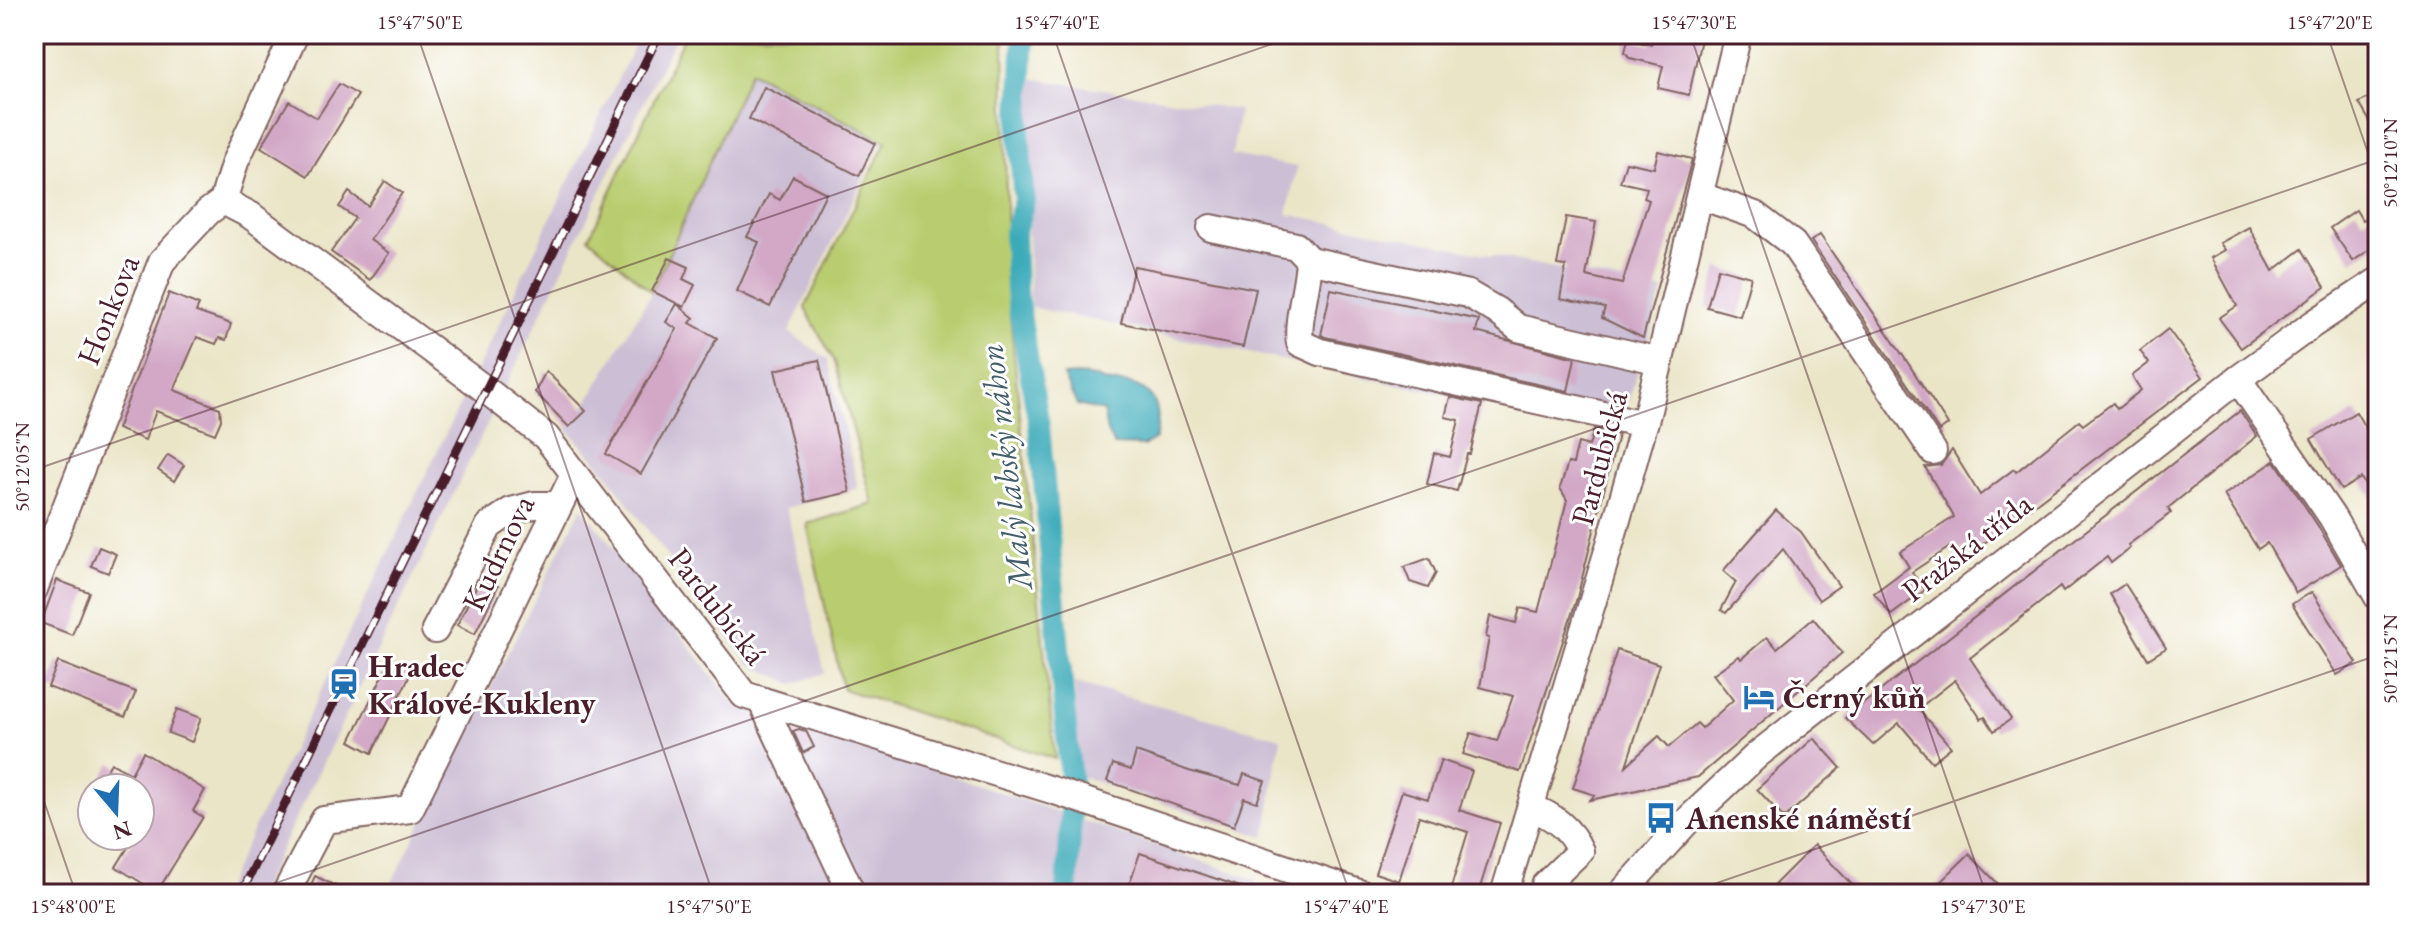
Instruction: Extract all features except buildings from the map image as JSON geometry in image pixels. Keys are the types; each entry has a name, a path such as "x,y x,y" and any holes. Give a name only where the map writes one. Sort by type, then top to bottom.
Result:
{"street":[{"path":"223,201 235,162 295,34"},
{"name":"Pardubická","path":"1504,894 1644,424 1738,34"},
{"path":"1701,196 1755,215 1793,244 1933,451"},
{"name":"Pardubická","path":"223,201 250,215 546,437 744,695 1055,791 1362,894"},
{"name":"Honkova","path":"34,589 162,261 208,212 223,201"},
{"path":"1211,228 1296,246 1309,260 1468,294 1518,328 1660,361"},
{"path":"1309,260 1308,285 1298,331 1300,343 1320,352 1644,424"},
{"name":"Pražská třída","path":"1621,894 1691,817 1757,755 2238,379 2378,281"},
{"path":"2238,379 2332,517 2378,597"},
{"name":"Kudrnova","path":"285,894 324,820 410,809 574,475"},
{"path":"435,630 489,526 511,511 534,505 559,505"},
{"path":"761,700 852,894"},
{"path":"1531,808 1549,814 1575,839 1580,851 1545,885"}],"shaded area":[{"path":"640,34 677,34 259,894 222,894"},
{"path":"750,70 881,142 789,332 828,359 858,488 786,508 825,673 793,684 750,664 701,603 607,474 567,429 583,409 652,292"},
{"path":"1029,78 1239,110 1232,155 1297,167 1287,214 1663,290 1619,431 1030,307 1027,180"},
{"path":"582,507 732,701 1257,880 1252,894 386,894"},
{"path":"1075,683 1281,738 1265,837 1077,775"}],"green space":[{"path":"685,34 1004,34 1007,287 1055,759 843,689 807,524 873,504 835,362 805,308 886,142 750,71 652,292 589,238"}],"water":[{"path":"1063,376 1096,377 1108,383 1122,383 1144,390 1157,410 1155,439 1143,446 1114,445 1107,432 1103,411 1077,405"}],"waterway":[{"name":"Malý labský náhon","path":"1024,34 1019,135 1024,201 1014,234 1016,291 1039,425 1072,795 1067,894"}],"railway":[{"path":"241,894 659,34"}],"place":[{"name":"Hradec Králové-Kukleny","path":"344,684"},
{"name":"Černý kůň","path":"1759,697"},
{"name":"Anenské náměstí","path":"1661,818"}]}
